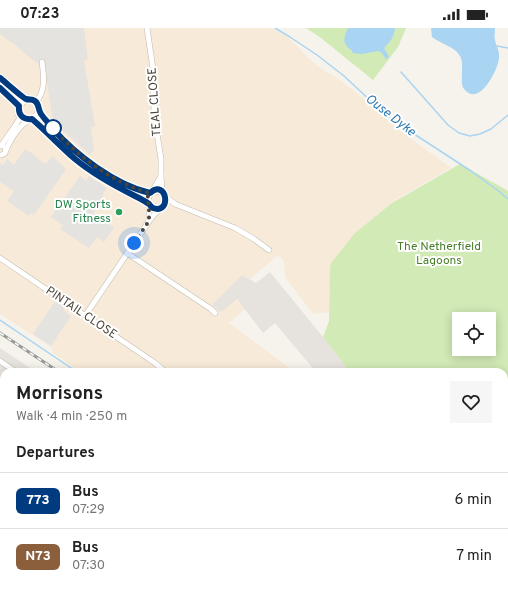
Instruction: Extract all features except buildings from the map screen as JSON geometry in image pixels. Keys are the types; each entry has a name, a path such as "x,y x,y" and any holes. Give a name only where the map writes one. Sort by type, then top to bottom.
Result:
{"street":[{"name":"TEAL CLOSE","path":"147,28 152,69 154,115 161,159 161,176 164,194"},
{"path":"36,102 42,93 43,88 42,62"},
{"path":"0,78 26,99 32,99 36,102 39,111 59,135 88,161 108,175 137,190 151,192 158,190 175,204 235,228 259,242 269,250"},
{"path":"0,88 19,106"},
{"path":"26,99 19,106 18,110 21,116 24,119 30,120 76,160 115,186 155,208 175,204"},
{"path":"0,156 5,154 12,139 23,123 38,115 39,111"},
{"path":"6,150 1,146 21,116"},
{"path":"149,221 148,196 161,176"},
{"path":"85,316 149,221 165,203 164,194"},
{"path":"128,253 216,313"},
{"name":"PINTAIL CLOSE","path":"0,258 161,368"},
{"path":"0,361 10,368"}],"shaded area":[{"path":"0,28 272,28 286,36 319,67 337,78 378,110 391,124 401,129 415,142 451,168 397,199 362,227 329,290 329,312 314,314 311,311 285,277 284,261 278,255 250,279 242,275 236,299 245,309 229,323 290,368 74,368 53,353 51,347 0,314"},
{"path":"0,28 84,28 88,59 84,60 95,126 91,127 94,150 90,155 53,121 45,69 0,34"},
{"path":"25,149 43,163 47,163 52,156 66,169 34,215 31,213 29,216 7,201 14,191 0,182 0,163 3,165 7,159 14,165"},
{"path":"80,176 86,181 89,176 107,188 102,196 104,198 93,213 114,228 104,242 97,237 89,248 60,229 63,225 51,217"},
{"path":"270,272 347,368 313,368 275,323 263,333 237,299 221,312 212,305 242,275 256,283"},
{"path":"55,301 65,307 64,311 71,316 51,346 33,334"},
{"path":"0,348 30,368 0,368"}],"green space":[{"path":"306,28 406,28 398,47 373,80 321,38"},
{"name":"The Netherfield Lagoons","path":"460,164 508,191 508,368 347,368 323,337 329,321 331,263 355,233 392,203"}],"water":[{"path":"348,28 395,28 392,39 384,48 389,57 386,59 382,53 378,51 362,54 353,53 344,41"},
{"path":"431,28 495,28 495,38 499,56 498,64 487,85 481,91 476,94 470,94 464,89 462,83 462,64 460,56 451,47 432,37"}],"waterway":[{"name":"Ouse Dyke","path":"275,28 317,55 344,76 388,117 471,171 508,199"},
{"path":"497,46 508,48"},
{"path":"401,72 448,125 459,133 470,136 480,134 491,129 508,115"},
{"path":"0,320 71,368"}],"railway":[{"path":"0,333 53,368"}],"bus line":[{"name":"773","path":"0,78 26,99 32,99 36,102 39,111 59,135 88,161 108,175 137,190 150,193 155,190 161,191 164,193 166,199 165,203 160,208 153,207 115,186 76,160 32,119 24,119 19,114 19,106 0,88"}],"place":[{"name":"DW Sports Fitness","path":"119,212"}],"route":[{"path":"53,128 88,161 108,175 137,190 150,193 147,200 149,205 149,221 134,243"}]}
